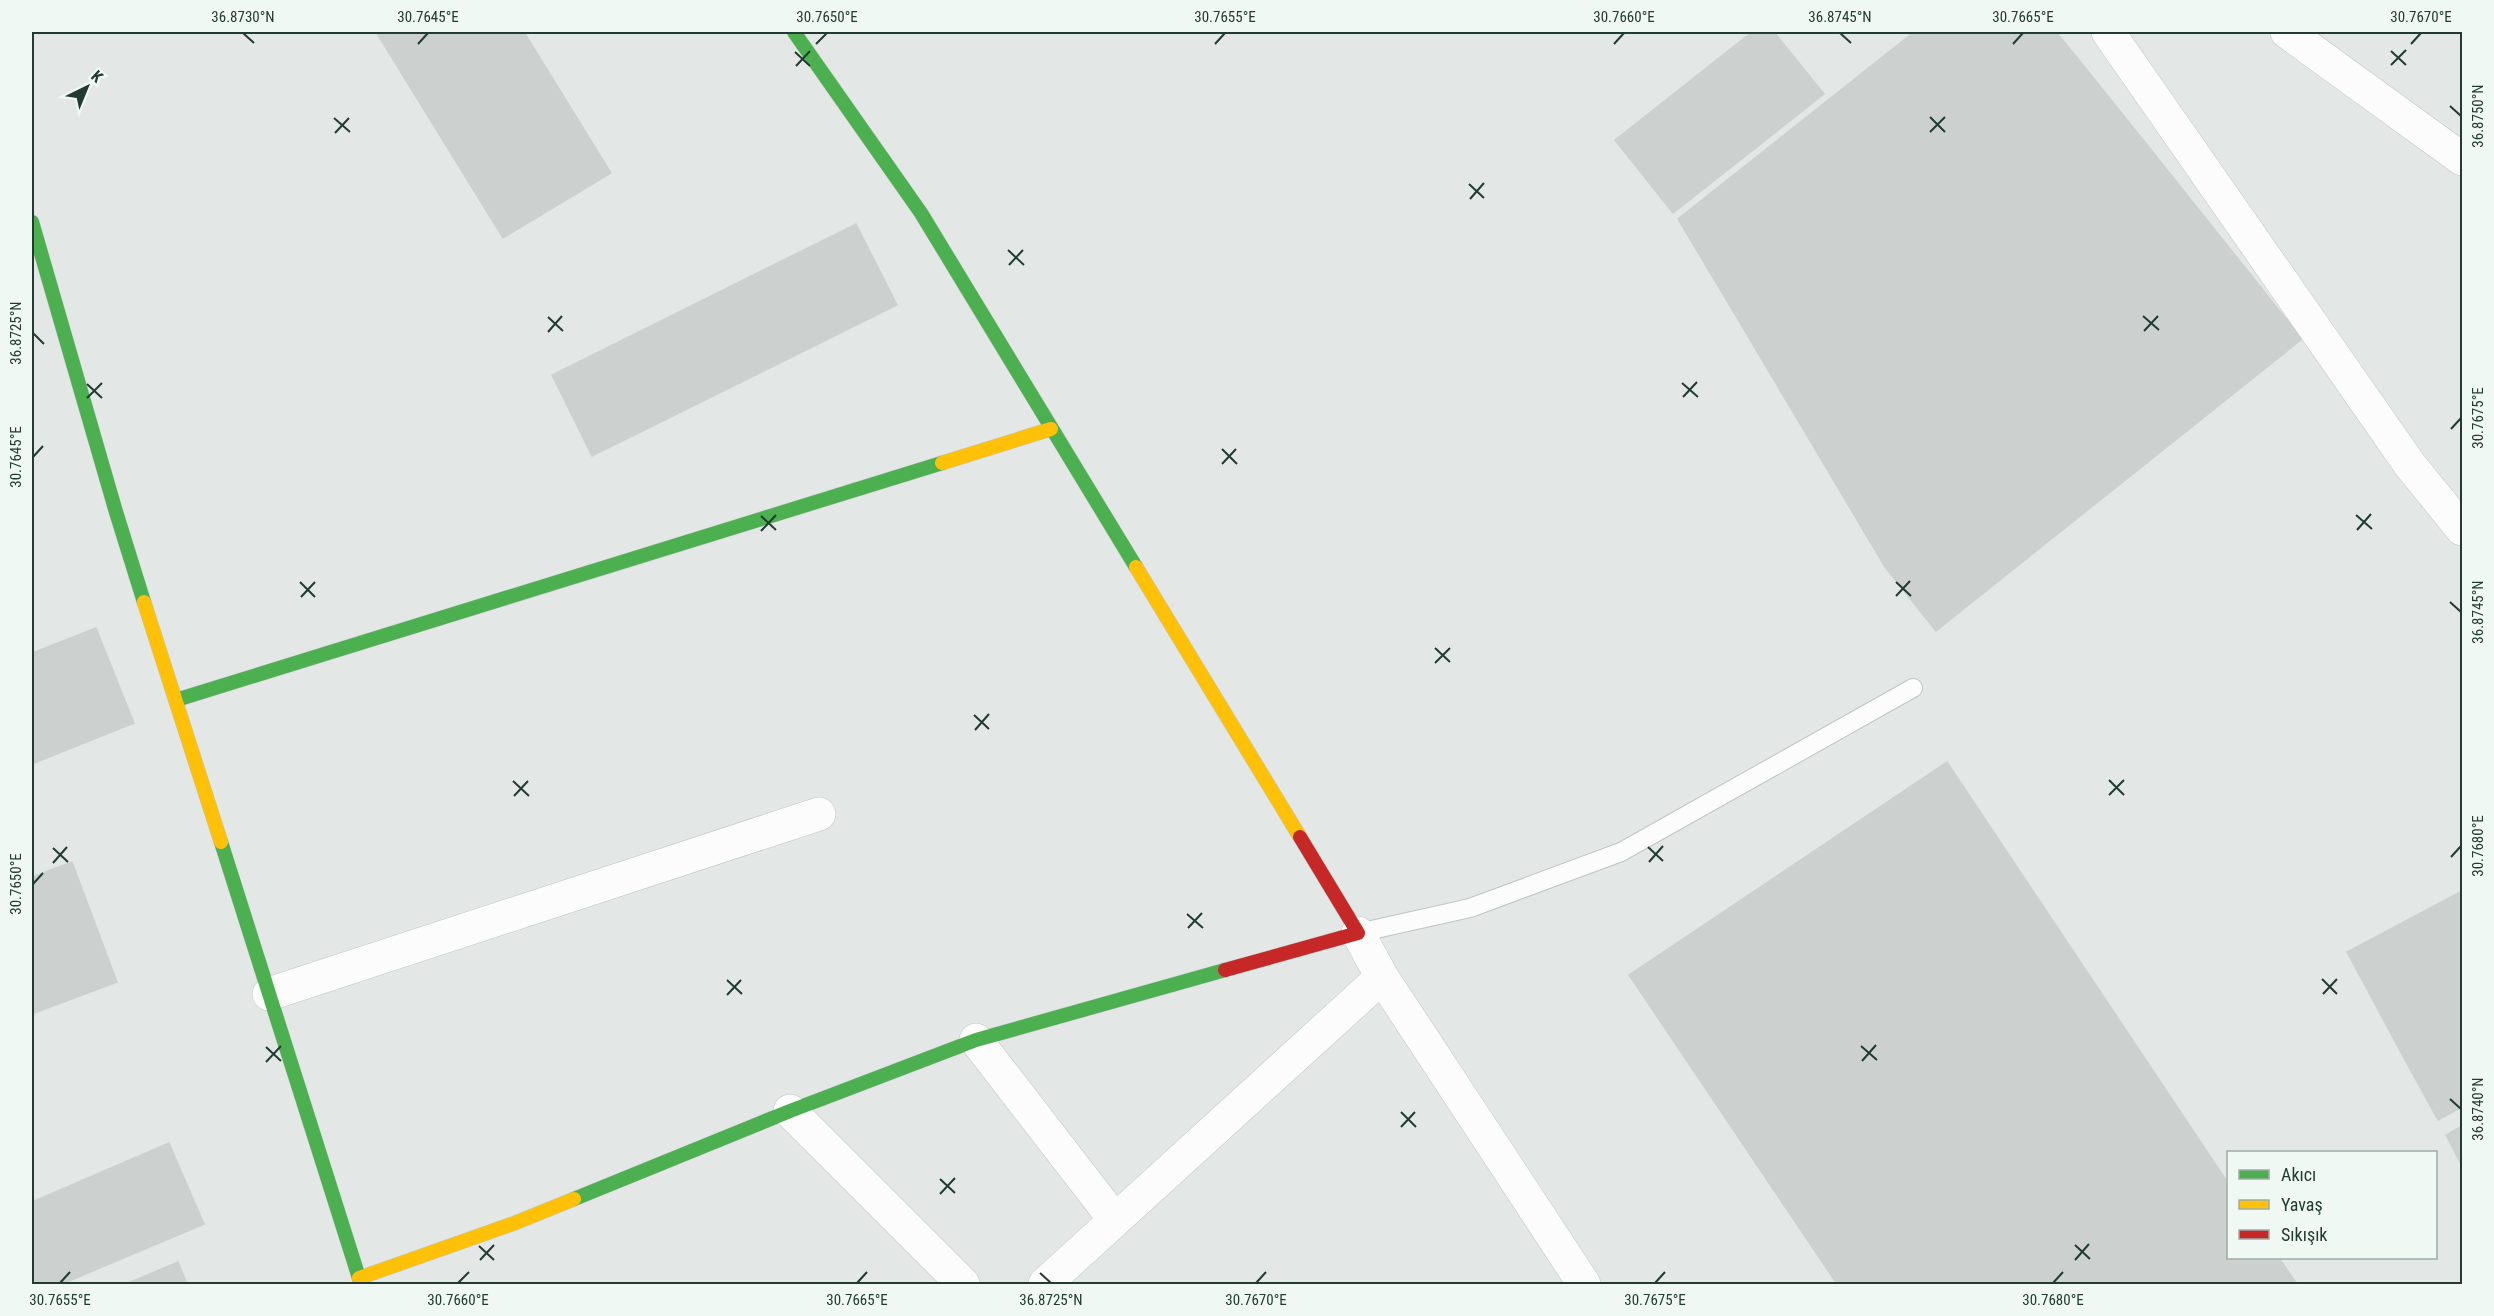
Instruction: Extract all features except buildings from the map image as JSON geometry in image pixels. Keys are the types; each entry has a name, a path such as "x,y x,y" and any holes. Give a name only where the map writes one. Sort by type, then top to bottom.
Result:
{"street":[{"path":"794,32 921,213 1358,933 1382,977 1584,1284"},
{"path":"2108,32 2410,465 2463,530"},
{"path":"2287,32 2463,159"},
{"path":"32,222 116,512 360,1281 515,1223 790,1111 976,1040 1358,933"},
{"path":"176,700 1051,429"},
{"path":"269,994 819,814"},
{"path":"1045,1284 1382,977"},
{"path":"976,1040 1116,1220"},
{"path":"790,1111 963,1284"}],"lane":[{"path":"1358,933 1470,908 1621,852 1913,688"}],"traffic: fast":[{"path":"794,32 921,213 1136,567"},
{"path":"32,222 144,602"},
{"path":"176,700 942,463"},
{"path":"221,842 361,1284"},
{"path":"574,1199 790,1111 976,1040 1225,970"}],"traffic: slow":[{"path":"942,463 1051,429"},
{"path":"1136,567 1300,837"},
{"path":"144,602 221,842"},
{"path":"359,1278 515,1223 574,1199"}],"traffic: jam":[{"path":"1225,970 1358,933 1300,837"}]}
